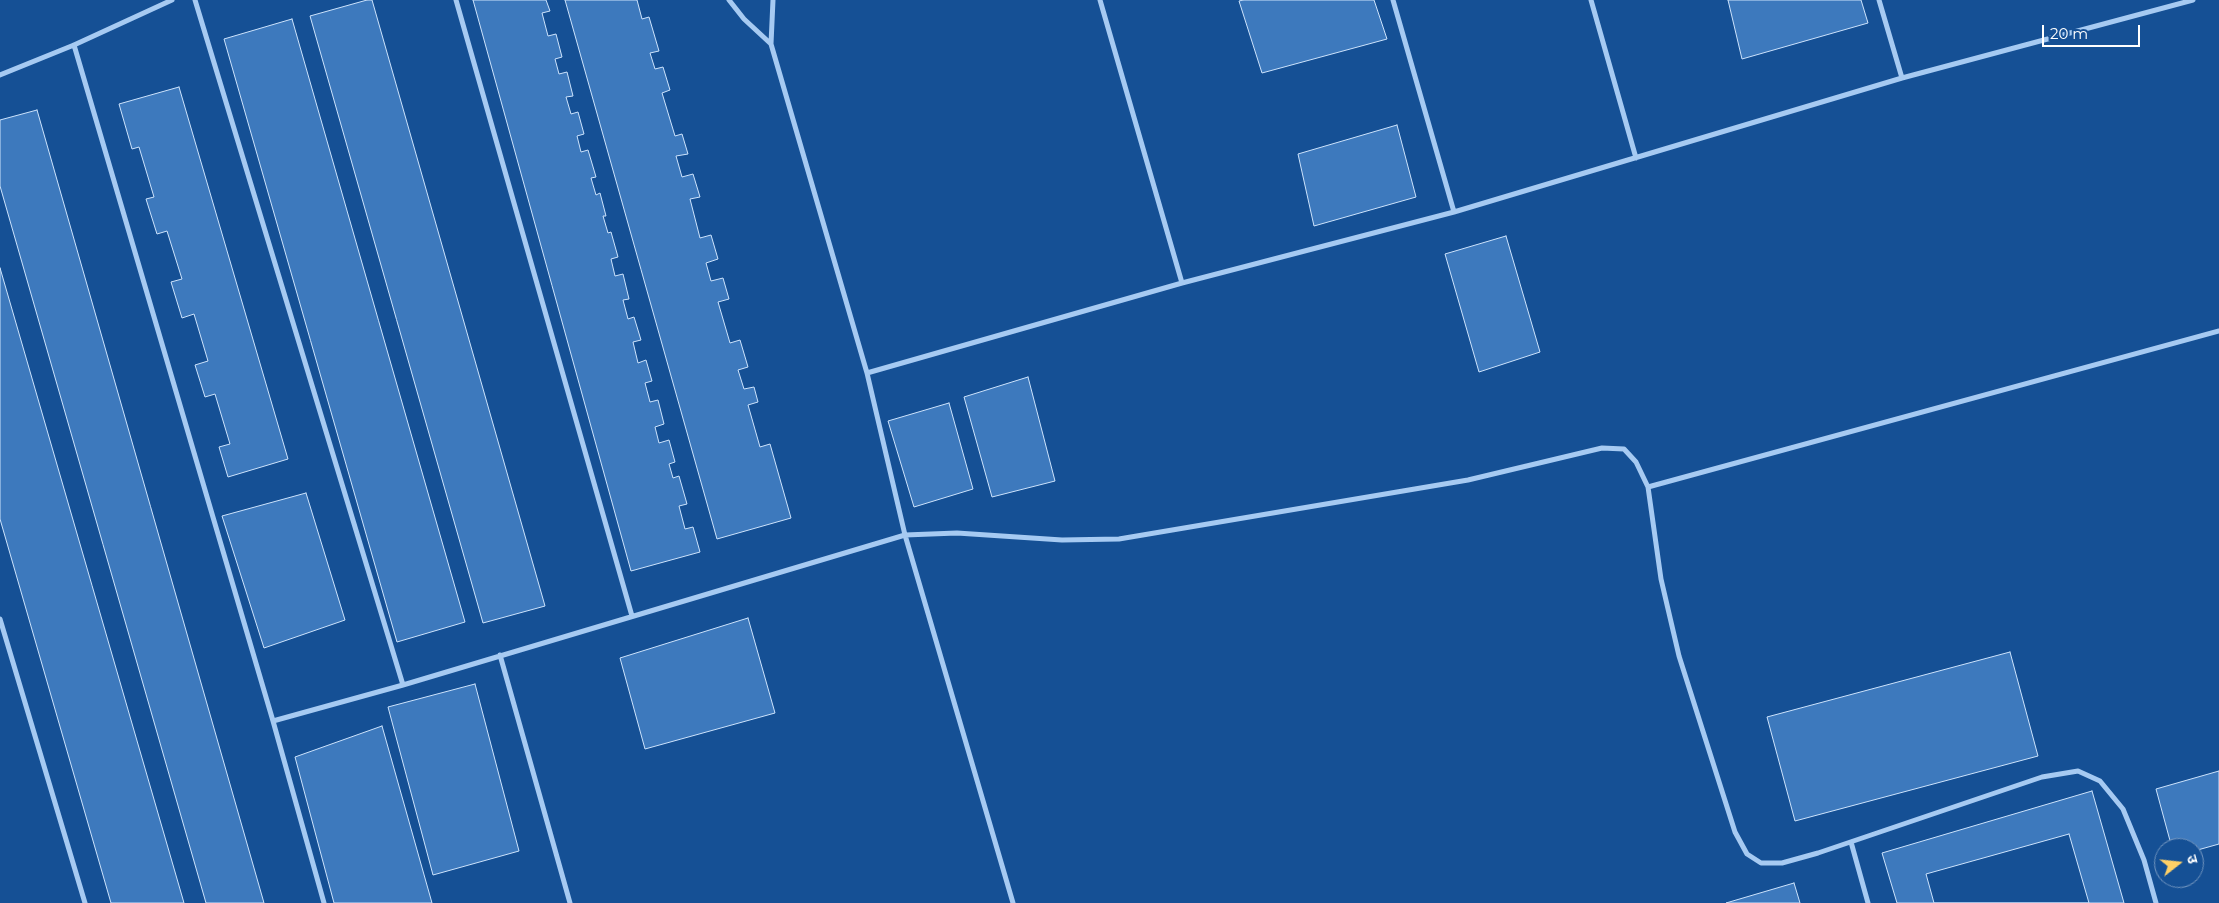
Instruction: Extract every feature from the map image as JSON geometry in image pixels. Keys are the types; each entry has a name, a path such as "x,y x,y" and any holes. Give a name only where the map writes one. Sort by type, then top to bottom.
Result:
{"street":[{"path":"0,75 172,0"},
{"path":"196,0 403,685"},
{"path":"456,0 632,616"},
{"path":"729,0 744,19 771,44"},
{"path":"773,0 771,44 867,373 905,535 1013,903"},
{"path":"1100,0 1182,283"},
{"path":"1393,0 1454,212"},
{"path":"1591,0 1636,158"},
{"path":"1879,0 1902,78"},
{"path":"867,373 1182,283 1454,212 1902,78 2172,3 2193,0"},
{"path":"74,44 273,721 324,903"},
{"path":"1648,488 2219,331"},
{"path":"273,721 403,685 905,535 957,533 1062,540 1119,539 1468,480 1602,448 1624,449 1636,462 1648,488 1660,579 1679,656 1735,832 1747,854 1761,864 1782,864 2042,776 2078,771 2100,781 2123,809 2144,860 2156,903"},
{"path":"0,619 85,903"},
{"path":"500,655 570,903"},
{"path":"1851,842 1868,903"}],"building":[{"path":"372,0 545,606 483,623 310,16"},
{"path":"473,0 546,0 550,11 542,13 548,36 556,34 562,57 555,59 559,74 567,72 573,96 566,97 571,114 578,112 584,134 577,136 581,152 588,150 596,177 591,178 596,195 600,193 606,216 603,216 608,233 611,232 618,257 611,259 615,276 623,274 629,299 623,300 628,319 634,317 641,340 633,342 638,363 646,360 652,381 645,383 650,402 658,400 664,424 655,427 659,443 669,440 675,462 669,464 673,478 679,476 687,504 679,506 685,529 693,527 700,552 631,571"},
{"path":"565,0 637,0 642,19 649,17 659,51 650,53 655,69 663,67 670,90 662,93 675,136 682,134 688,154 676,156 682,177 693,174 700,197 690,199 700,238 711,235 718,259 706,263 711,281 723,278 729,299 718,302 730,343 740,340 748,367 738,370 744,389 754,387 758,402 748,405 760,447 770,444 791,518 717,539"},
{"path":"1374,0 1387,39 1262,73 1239,1"},
{"path":"1728,0 1861,0 1868,23 1742,59"},
{"path":"292,19 465,622 397,642 224,39"},
{"path":"179,87 288,459 228,477 219,447 230,444 215,394 205,397 195,365 208,361 194,314 182,318 171,282 182,279 167,231 157,234 146,199 154,197 139,147 132,149 119,104"},
{"path":"37,110 264,903 206,903 0,186 0,120"},
{"path":"1397,125 1416,197 1314,226 1298,154"},
{"path":"1506,236 1540,352 1479,372 1445,254"},
{"path":"0,268 184,903 111,903 0,519"},
{"path":"1028,377 1055,481 992,497 964,397"},
{"path":"949,403 973,489 914,507 888,421"},
{"path":"306,493 345,620 264,648 222,516"},
{"path":"748,618 775,713 645,749 620,658"},
{"path":"2010,652 2038,756 1795,821 1767,717"},
{"path":"475,684 519,851 433,875 388,707"},
{"path":"382,726 432,903 334,903 295,757"},
{"path":"2219,771 2219,844 2204,848 2204,838 2169,838 2156,789"},
{"path":"2092,791 2124,903 1897,903 1882,853"},
{"path":"2069,834 2089,903 1934,903 1926,874"},
{"path":"1794,883 1800,903 1726,903"}]}
